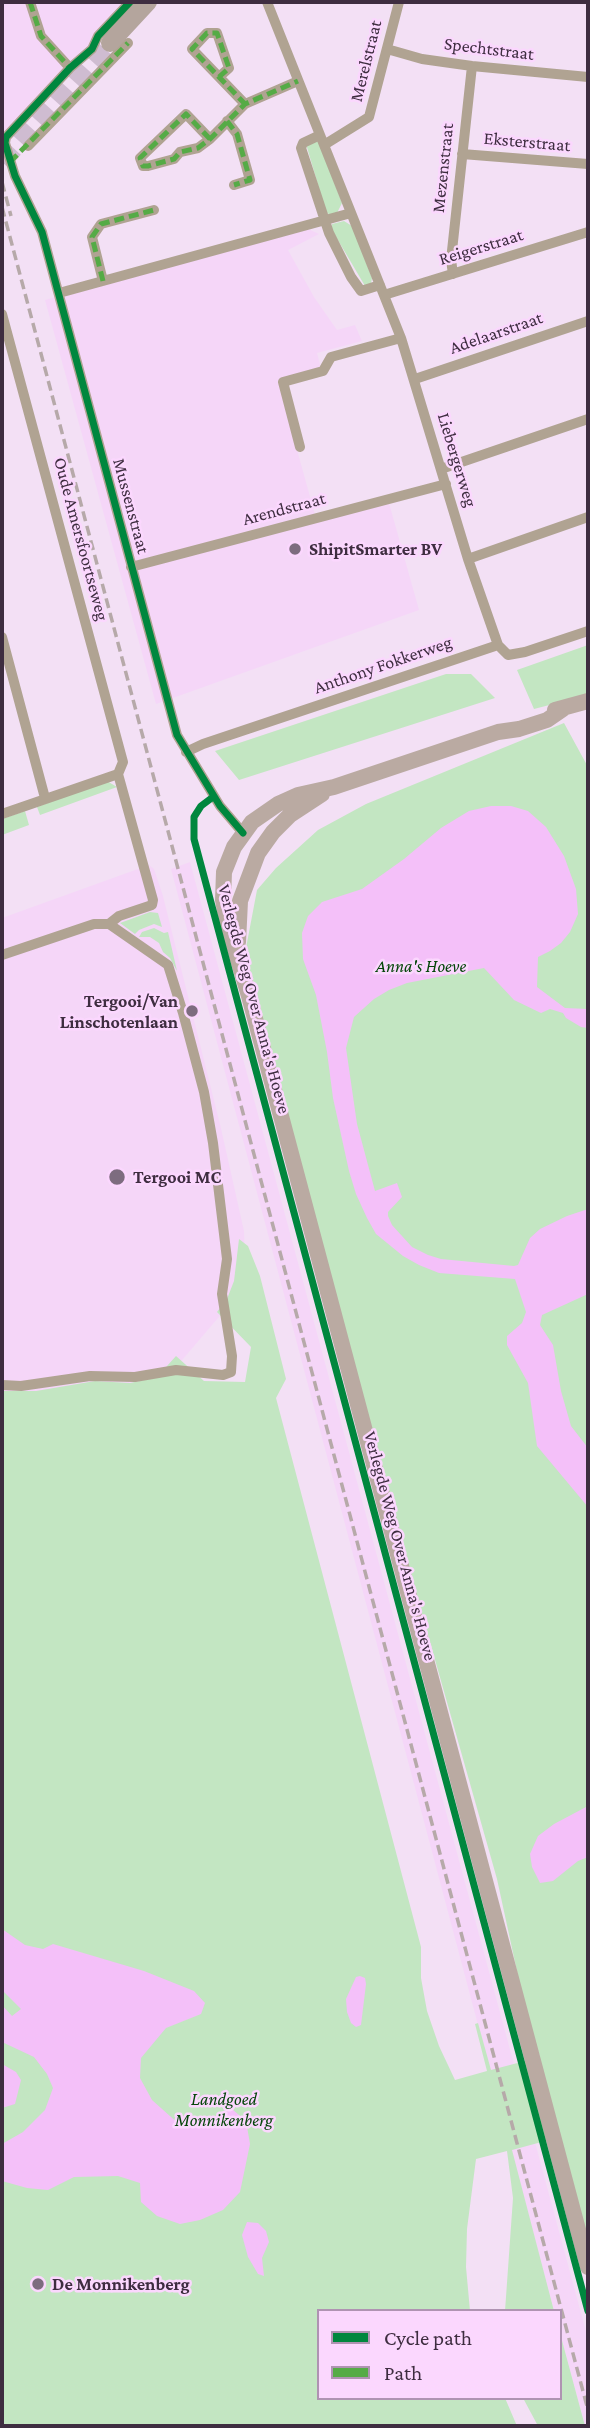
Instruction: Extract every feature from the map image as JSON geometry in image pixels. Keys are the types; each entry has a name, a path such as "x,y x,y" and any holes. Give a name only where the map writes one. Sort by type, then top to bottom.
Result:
{"main road":[{"path":"111,47 148,2"},
{"name":"Verlegde Weg Over Anna's Hoeve","path":"588,701 531,715 516,720 498,732 334,787 298,795 278,804 258,817 234,848 224,872 223,900 588,2267"},
{"name":"Verlegde Weg Over Anna's Hoeve","path":"238,955 240,901 254,862 273,832 290,815 334,787"},
{"path":"258,817 268,820 273,832"},
{"path":"234,848 241,863 254,862"}],"street":[{"path":"30,2 41,36 70,68 111,47"},
{"path":"111,47 99,36 130,2"},
{"name":"Liebergerweg","path":"267,2 401,338 468,559 498,645"},
{"name":"Merelstraat","path":"322,140 369,117 399,2"},
{"path":"28,146 111,47"},
{"name":"Spechtstraat","path":"387,49 422,59 588,78"},
{"name":"Mezenstraat","path":"453,274 452,260 472,66"},
{"name":"Mussenstraat","path":"70,68 5,140 15,176 42,232 177,735 220,806 243,833"},
{"path":"219,77 246,104"},
{"path":"210,138 186,114 140,158 143,166 174,159 180,152 198,148 210,138 246,104 298,80"},
{"path":"227,121 237,134 250,180 234,185"},
{"path":"322,140 303,143 302,148 324,221 361,291 382,290"},
{"name":"Eksterstraat","path":"462,154 588,164"},
{"path":"103,281 92,237 101,224 154,210"},
{"path":"59,293 351,213"},
{"name":"Reigerstraat","path":"382,290 453,274 588,232"},
{"name":"Oude Amersfoortseweg","path":"2,314 122,762 118,774 153,902 152,905 119,916 109,923"},
{"name":"Adelaarstraat","path":"415,379 588,321"},
{"path":"300,447 282,382 323,371 331,358 401,338"},
{"path":"441,469 588,419"},
{"name":"Arendstraat","path":"131,567 446,484"},
{"path":"468,559 588,517"},
{"name":"Anthony Fokkerweg","path":"186,752 498,645 508,655 588,631"},
{"path":"2,637 45,798"},
{"path":"2,692 15,687"},
{"path":"2,814 118,774"},
{"path":"2,955 94,924 109,923 168,965 204,1092 213,1143 227,1259 222,1294 232,1356 231,1372 223,1375 176,1370 135,1377 90,1376 21,1386 2,1385"}],"shaded area":[{"path":"2,2 134,2 2,147"},
{"path":"304,227 319,234 288,250 314,297 337,330 355,325 362,341 317,353 321,368 278,381 317,522 389,503 419,610 156,704 45,300"},
{"path":"491,806 511,806 528,811 546,827 564,856 576,889 578,914 570,932 561,943 538,957 537,987 565,1008 588,1009 588,1028 566,1018 563,1013 550,1009 541,1013 514,1000 484,968 407,983 389,990 354,1017 346,1048 357,1124 375,1191 397,1183 402,1197 388,1212 388,1216 392,1225 412,1247 441,1259 514,1266 518,1265 530,1238 540,1229 588,1209 588,1294 542,1315 540,1325 553,1345 561,1391 571,1426 588,1448 588,1507 537,1446 528,1383 507,1345 507,1336 522,1323 526,1312 515,1279 439,1273 419,1265 376,1234 367,1218 349,1171 333,1098 316,995 303,959 302,933 308,916 322,902 362,889 441,828 469,811"},
{"path":"190,862 588,2339 588,2426 585,2426 562,2340 562,2309 553,2309 171,869"},
{"name":"Tergooi MC","path":"149,865 154,869 163,896 220,1124 244,1231 245,1258 230,1304 165,1380 2,1400 2,918"},
{"path":"588,1806 588,1857 578,1861 553,1881 540,1883 532,1867 530,1854 538,1836"},
{"path":"2,1929 25,1945 43,1949 53,1944 144,1971 194,1991 205,2003 201,2014 166,2028 141,2058 140,2078 152,2100 180,2125 208,2120 232,2109 246,2121 250,2144 240,2192 223,2210 200,2220 180,2224 157,2216 141,2202 140,2183 118,2176 74,2177 48,2190 2,2181 2,2144 23,2132 45,2110 53,2088 47,2074 34,2057 2,2042 2,2005 12,2016 21,2009 2,1990"},
{"path":"356,1977 365,1978 366,1984 361,2025 356,2027 351,2023 347,2012 346,1999"},
{"path":"2,2064 16,2072 21,2080 15,2104 2,2108"},
{"path":"247,2222 258,2223 266,2231 269,2242 262,2258 264,2276 258,2274 248,2257 242,2235"}],"green space":[{"path":"314,140 319,142 342,203 337,213 330,215 326,212 306,144"},
{"path":"344,221 352,226 372,278 371,284 365,286 332,230 332,224"},
{"path":"588,645 588,695 534,709 517,670"},
{"path":"446,674 471,674 495,698 239,780 215,751"},
{"path":"564,723 588,767 588,2240 560,2137 512,2150 553,2309 505,2309 513,2198 507,2151 476,2159 467,2229 466,2267 470,2309 317,2309 317,2400 506,2400 517,2426 2,2426 2,1391 36,1391 95,1381 130,1383 159,1375 176,1356 204,1381 245,1382 251,1347 217,1312 227,1299 234,1281 239,1239 248,1246 260,1276 286,1379 276,1398 421,1947 421,1978 427,2011 439,2046 455,2080 487,2071 475,2024 478,2023 491,2070 540,2057 526,2013 497,1879 389,1497 247,964 246,948 257,890 276,868 318,830 366,804"},
{"path":"107,781 117,787 40,815 37,807"},
{"path":"25,811 29,825 2,835 2,819"},
{"path":"150,912 158,913 162,927 154,924 135,934 120,923"},
{"path":"154,928 168,932 177,971 159,943 150,937 139,937 142,932"},
{"path":"562,2340 585,2426 538,2426 524,2400 562,2400"}],"tunnel":[{"path":"2,162 110,43"}],"railway":[{"path":"2,182 11,216"},
{"path":"2,207 561,2309"},
{"path":"562,2312 588,2410"}],"marked path":[{"path":"30,2 41,36 70,68"},
{"path":"219,77 229,68 217,33 207,33 192,49 245,104"},
{"path":"10,162 128,43"},
{"path":"210,139 186,114 140,158 143,166 148,166 174,159 180,152 198,148 210,139 245,104 298,81"},
{"path":"227,121 237,134 250,180 234,185"},
{"path":"103,281 92,237 101,224 154,210"}],"cycle path":[{"path":"130,2 98,36 92,49 70,68 6,137 5,143 15,176 42,232 177,735 220,806 243,833"},
{"path":"213,797 201,806 194,817 194,839 588,2311"}],"place":[{"name":"ShipitSmarter BV","path":"295,549"},
{"name":"Tergooi/Van Linschotenlaan","path":"192,1011"},
{"name":"Tergooi MC","path":"117,1177"},
{"name":"De Monnikenberg","path":"38,2284"}],"park label":[{"name":"Anna's Hoeve","path":"421,966"},
{"name":"Landgoed Monnikenberg","path":"224,2109"}]}
